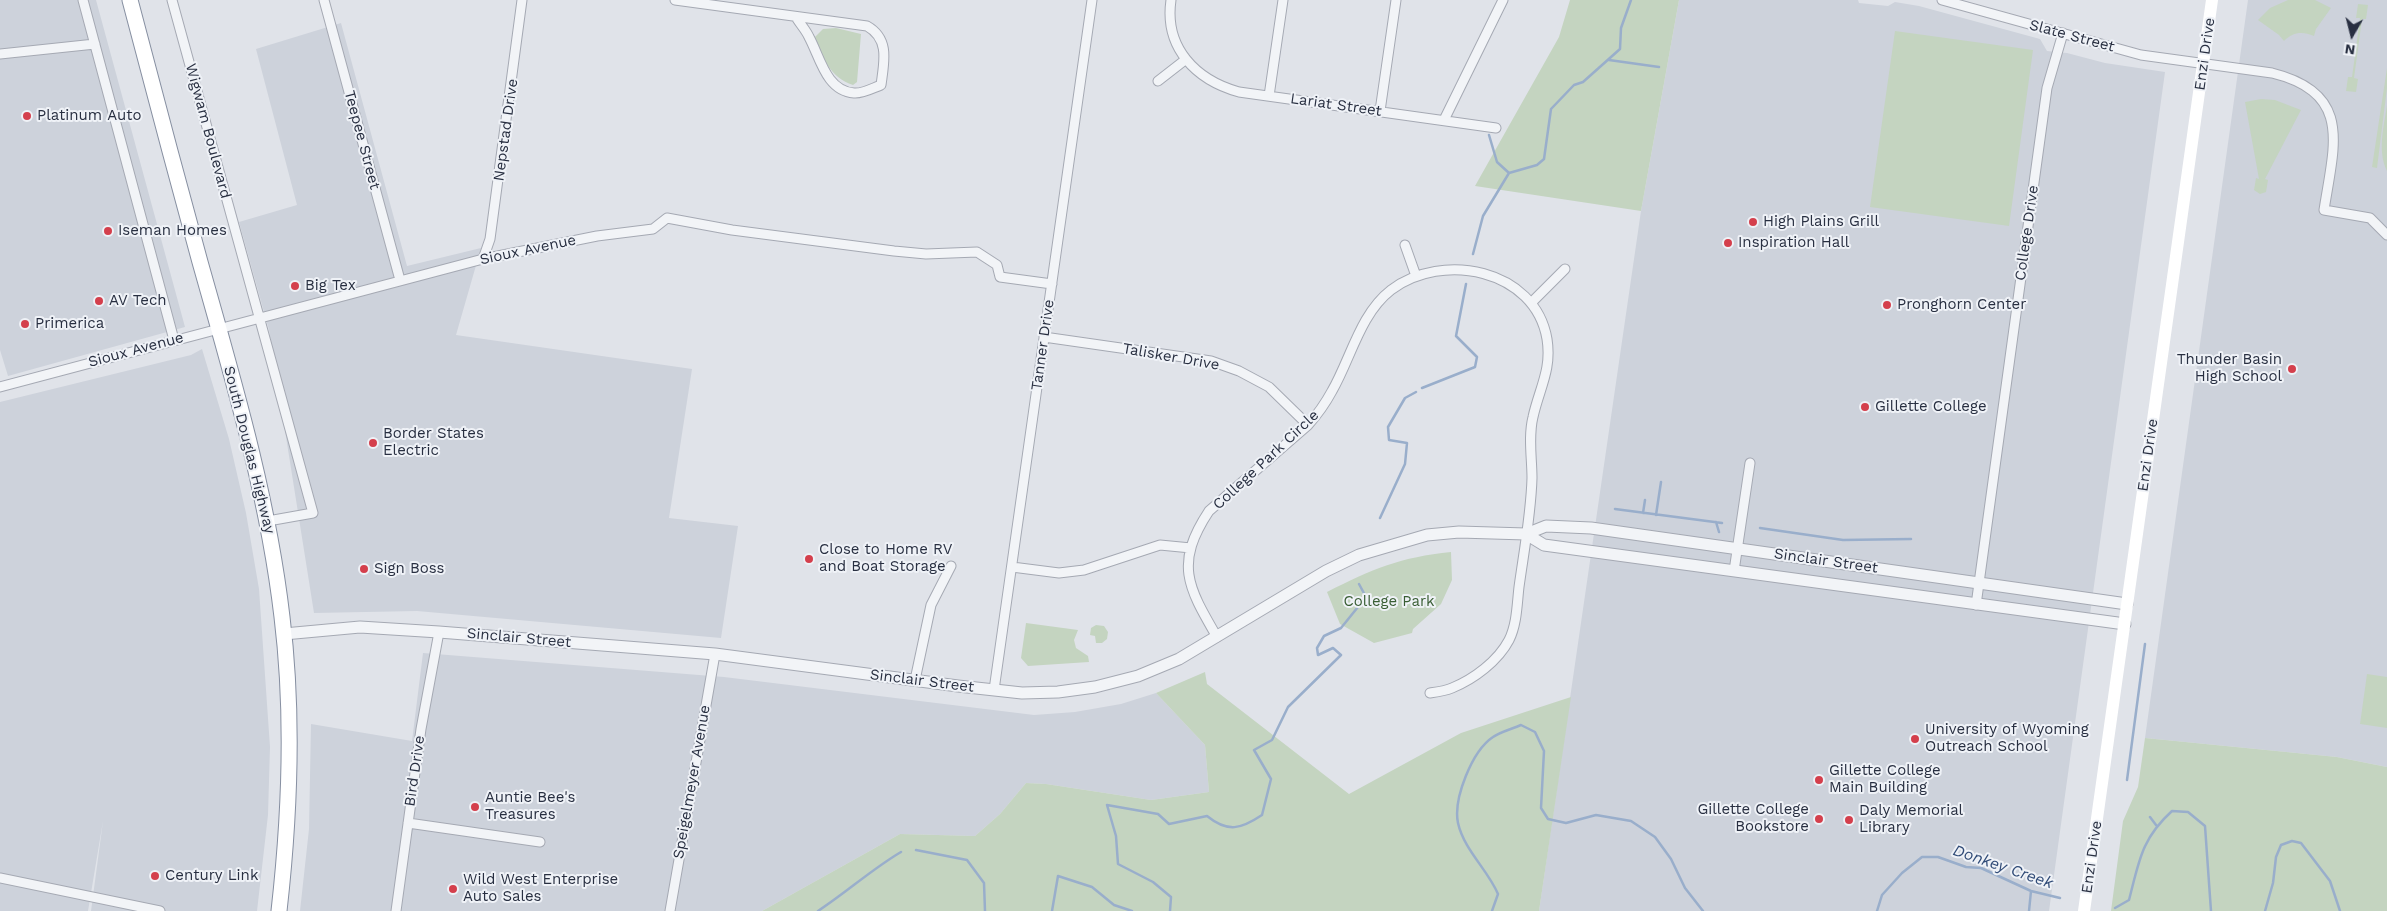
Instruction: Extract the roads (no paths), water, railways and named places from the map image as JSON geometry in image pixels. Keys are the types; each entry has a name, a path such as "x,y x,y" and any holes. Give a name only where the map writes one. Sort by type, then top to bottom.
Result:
{"highway":[{"name":"South Douglas Highway","path":"130,0 219,329 268,522 284,634 289,788 279,911"}],"main road":[{"name":"Enzi Drive","path":"2084,911 2212,0"}],"street":[{"path":"83,0 174,340"},
{"name":"Wigwam Boulevard","path":"172,0 313,513 268,522"},
{"name":"Teepee Street","path":"324,0 400,280"},
{"name":"Nepstad Drive","path":"483,259 490,239 522,0"},
{"path":"675,0 866,26 876,31 884,45 881,85 856,93 844,90 833,82 821,66 809,36 796,17"},
{"name":"Tanner Drive","path":"994,690 1092,0"},
{"path":"1158,81 1185,60 1171,23 1171,0"},
{"path":"1270,96 1283,0"},
{"path":"1380,111 1396,0"},
{"path":"1444,120 1503,0"},
{"name":"Slate Street","path":"1942,0 2141,54 2272,73 2292,78 2307,85 2321,98 2331,117 2334,134 2324,210 2370,218 2387,235"},
{"name":"College Drive","path":"1976,605 2047,88 2063,33"},
{"path":"0,54 95,44"},
{"name":"Lariat Street","path":"1185,60 1202,76 1220,87 1270,96 1496,128"},
{"name":"Sioux Avenue","path":"0,387 174,340 260,320 400,280 483,259 598,236 653,229 667,218 732,230 894,251 926,254 952,251 977,252 997,265 1000,277 1052,284"},
{"path":"1405,245 1416,276"},
{"name":"College Park Circle","path":"1218,636 1191,588 1188,571 1191,548 1198,529 1210,511 1308,425 1320,412 1333,391 1362,327 1374,307 1391,290 1416,276 1443,270 1459,269 1480,272 1503,280 1531,303 1547,338 1549,361 1545,384 1533,417 1530,439 1532,477 1526,534 1515,618 1509,639 1495,660 1482,670 1452,688 1430,693"},
{"path":"1531,303 1565,269"},
{"name":"Talisker Drive","path":"1044,337 1211,361 1239,371 1269,387 1308,425"},
{"path":"1734,571 1750,463"},
{"name":"Sinclair Street","path":"284,634 360,627 439,632 714,654 994,690 1022,693 1058,692 1095,687 1138,676 1179,659 1326,571 1359,555 1427,535 1459,532 1526,534 1546,526 1591,528 2127,604"},
{"name":"Sinclair Street","path":"1526,534 1544,544 1976,605 2125,624"},
{"path":"1012,567 1059,573 1084,570 1160,545 1191,548"},
{"path":"915,680 931,606 951,566"},
{"name":"Bird Drive","path":"396,911 421,728 439,632"},
{"name":"Speigelmeyer Avenue","path":"670,911 714,654"},
{"path":"408,823 540,842"},
{"path":"0,878 160,911"}],"waterway":[{"path":"1473,254 1483,216 1509,173 1537,165 1544,159 1551,109 1574,85 1583,82 1620,49 1621,28 1631,0"},
{"path":"1609,60 1659,67"},
{"path":"1489,135 1497,162 1509,173"},
{"path":"1422,388 1475,367 1477,357 1456,336 1466,284"},
{"path":"1380,518 1405,464 1407,443 1389,440 1388,427 1405,398 1416,392"},
{"path":"1656,515 1661,482"},
{"path":"1643,513 1645,500"},
{"path":"1615,509 1722,523"},
{"path":"1716,522 1719,532"},
{"path":"1760,528 1843,540 1911,539"},
{"path":"1170,911 1171,897 1153,882 1118,864 1116,836 1107,805 1158,814 1169,824 1207,816 1222,825 1234,827 1241,826 1262,815 1271,779 1254,750 1272,740 1288,707 1341,655 1333,648 1318,655 1317,648 1324,636 1341,628 1366,597 1359,584"},
{"path":"2127,780 2145,644"},
{"name":"Donkey Creek","path":"1492,911 1498,894 1461,833 1457,813 1458,801 1471,764 1485,744 1496,735 1521,725 1535,732 1544,751 1541,808 1548,819 1566,823 1596,815 1631,821 1655,837 1671,859 1685,888 1703,911"},
{"name":"Donkey Creek","path":"2115,908 2129,900 2147,841 2172,811 2188,812 2205,826 2211,911"},
{"path":"2150,817 2156,825"},
{"name":"Donkey Creek","path":"2265,911 2273,883 2276,857 2281,845 2292,841 2301,843 2330,881 2340,911"},
{"name":"Donkey Creek","path":"916,850 967,860 984,883 985,911"},
{"name":"Donkey Creek","path":"818,911 901,852"},
{"name":"Donkey Creek","path":"1877,911 1882,895 1902,873 1922,857 1938,857 1966,867 1981,868 2031,891 2060,898"},
{"path":"1052,911 1058,876 1092,887 1114,905 1132,911"},
{"path":"2029,911 2031,891"}],"place":[{"name":"Platinum Auto","path":"27,116"},
{"name":"High Plains Grill","path":"1753,222"},
{"name":"Iseman Homes","path":"108,231"},
{"name":"Inspiration Hall","path":"1728,243"},
{"name":"Big Tex","path":"295,286"},
{"name":"AV Tech","path":"99,301"},
{"name":"Pronghorn Center","path":"1887,305"},
{"name":"Primerica","path":"25,324"},
{"name":"Thunder Basin High School","path":"2292,369"},
{"name":"Gillette College","path":"1865,407"},
{"name":"Border States Electric","path":"373,443"},
{"name":"Close to Home RV and Boat Storage","path":"809,559"},
{"name":"Sign Boss","path":"364,569"},
{"name":"University of Wyoming Outreach School","path":"1915,739"},
{"name":"Gillette College Main Building","path":"1819,780"},
{"name":"Auntie Bee's Treasures","path":"475,807"},
{"name":"Gillette College Bookstore","path":"1819,819"},
{"name":"Daly Memorial Library","path":"1849,820"},
{"name":"Century Link","path":"155,876"},
{"name":"Wild West Enterprise Auto Sales","path":"453,889"}],"park label":[{"name":"College Park","path":"1389,602"}]}
